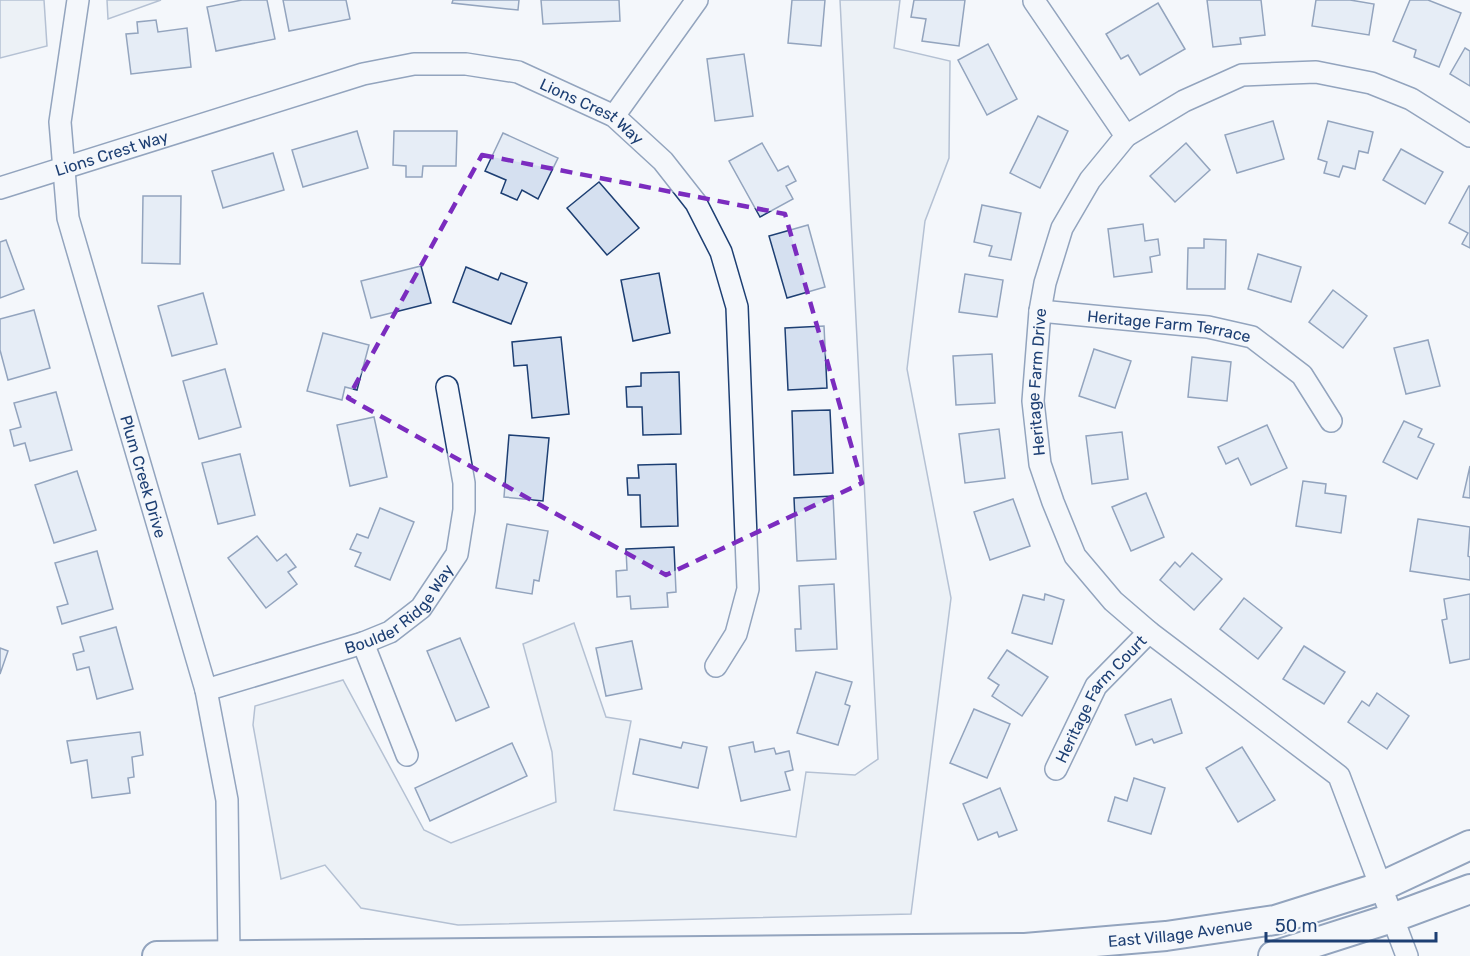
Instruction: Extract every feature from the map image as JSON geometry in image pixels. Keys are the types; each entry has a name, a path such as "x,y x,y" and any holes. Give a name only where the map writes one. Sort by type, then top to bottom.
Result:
{"street":[{"name":"Plum Creek Drive","path":"78,0 60,122 68,218 206,690 227,800 229,955"},
{"path":"614,116 698,0"},
{"path":"1034,1 1126,136"},
{"name":"Lions Crest Way","path":"0,188 363,74 414,64 466,64 518,72 614,116 663,161 696,202 720,252 736,307 748,590 736,634 716,666"},
{"name":"Heritage Farm Drive","path":"1407,956 1339,776 1149,632 1113,601 1075,556 1040,464 1033,401 1040,311 1045,283 1062,228 1089,180 1126,136 1184,101 1242,75 1316,72 1371,83 1411,99 1470,136"},
{"name":"Heritage Farm Terrace","path":"1040,311 1208,327 1252,338 1302,375 1331,421"},
{"name":"Boulder Ridge Way","path":"206,690 363,643 390,632 421,608 457,554 464,510 464,483 447,387"},
{"name":"Heritage Farm Court","path":"1056,769 1095,686 1149,632"},
{"path":"363,643 407,755"},
{"name":"East Village Avenue","path":"157,956 1025,952 1166,936 1275,920 1380,887 1470,845"},
{"path":"1273,956 1392,918 1470,889"}],"highlighted area":[{"path":"482,155 785,214 862,483 666,575 348,398"}],"shaded area":[{"path":"0,0 44,0 47,46 0,58"},
{"path":"107,0 161,0 108,19"},
{"path":"840,0 900,0 894,48 950,61 949,158 925,221 907,369 951,598 911,914 458,925 361,908 325,865 281,879 253,725 255,706 343,680 424,830 451,843 556,802 552,752 523,644 574,623 606,717 631,721 614,810 796,837 806,772 855,775 878,759"}],"building":[{"path":"242,0 267,0 275,39 216,51 207,7"},
{"path":"283,0 346,0 350,19 289,31"},
{"path":"453,0 519,0 518,10 452,3"},
{"path":"541,0 619,0 620,21 543,24"},
{"path":"792,0 825,0 821,46 788,43"},
{"path":"914,0 965,0 959,46 922,41 926,19 911,17"},
{"path":"1207,0 1261,0 1265,35 1240,38 1241,44 1213,47"},
{"path":"1316,0 1350,0 1374,4 1369,35 1312,26"},
{"path":"1410,0 1428,0 1461,13 1439,67 1414,57 1416,50 1393,41"},
{"path":"1158,3 1185,49 1140,75 1128,55 1121,59 1106,34"},
{"path":"156,20 158,32 187,28 191,67 131,74 126,34 138,33 137,22"},
{"path":"988,44 1017,99 987,115 958,60"},
{"path":"1465,48 1470,51 1470,86 1450,74"},
{"path":"744,54 753,116 715,121 707,59"},
{"path":"1038,116 1068,131 1040,188 1010,173"},
{"path":"1273,121 1284,159 1237,173 1225,135"},
{"path":"1328,121 1373,132 1368,153 1359,151 1355,169 1343,166 1339,177 1324,173 1327,162 1318,159"},
{"path":"357,131 368,168 303,187 292,150"},
{"path":"394,131 457,131 456,166 423,166 422,177 406,177 406,166 393,165"},
{"path":"503,133 558,158 538,199 522,190 517,200 501,193 506,180 485,171"},
{"path":"762,143 778,171 788,166 796,181 786,186 793,199 760,217 729,161"},
{"path":"1186,143 1210,170 1175,202 1150,176"},
{"path":"1401,149 1443,172 1425,204 1383,180"},
{"path":"273,153 284,190 223,208 212,171"},
{"path":"599,182 639,228 607,255 567,208"},
{"path":"1469,186 1470,248 1462,244 1468,233 1449,223"},
{"path":"143,196 181,196 180,264 142,263"},
{"path":"982,205 1021,213 1011,260 989,256 992,246 974,242"},
{"path":"1143,224 1145,241 1158,239 1160,255 1150,257 1152,272 1114,277 1108,229"},
{"path":"808,225 825,287 787,298 769,236"},
{"path":"1204,239 1226,240 1225,289 1187,289 1188,248 1204,248"},
{"path":"6,240 24,289 0,298 0,242"},
{"path":"1258,254 1301,267 1291,302 1248,289"},
{"path":"421,266 431,303 371,318 361,281"},
{"path":"466,267 498,280 501,273 527,283 511,324 453,302"},
{"path":"659,273 670,333 633,341 621,280"},
{"path":"965,274 1003,280 997,317 959,312"},
{"path":"1333,290 1367,316 1343,348 1309,322"},
{"path":"203,293 217,344 172,356 158,306"},
{"path":"34,310 50,368 8,380 0,350 0,319"},
{"path":"824,326 827,388 788,390 785,328"},
{"path":"323,333 369,345 357,390 345,387 342,400 307,391"},
{"path":"561,337 569,414 532,418 527,365 514,366 512,342"},
{"path":"1428,340 1440,386 1406,394 1394,348"},
{"path":"1094,349 1131,361 1115,408 1079,396"},
{"path":"992,354 995,403 956,405 953,356"},
{"path":"1192,357 1231,362 1227,401 1188,397"},
{"path":"225,369 241,427 199,439 183,381"},
{"path":"679,372 681,434 643,435 642,407 627,407 626,387 641,386 641,373"},
{"path":"56,392 72,450 30,461 25,443 14,446 10,430 21,427 14,403"},
{"path":"830,410 833,473 794,475 792,411"},
{"path":"374,417 387,477 350,486 337,425"},
{"path":"1404,421 1422,429 1418,437 1434,444 1417,479 1383,462"},
{"path":"1267,425 1287,468 1251,485 1238,458 1226,464 1218,447"},
{"path":"999,429 1005,478 965,483 959,434"},
{"path":"1122,432 1128,479 1092,484 1086,436"},
{"path":"509,435 549,438 543,501 504,497"},
{"path":"240,454 255,515 218,524 202,463"},
{"path":"676,464 678,526 641,527 640,495 628,495 627,478 639,478 638,465"},
{"path":"1470,466 1470,498 1463,497"},
{"path":"77,471 96,530 54,543 35,485"},
{"path":"1303,481 1326,484 1325,493 1346,496 1341,533 1296,526"},
{"path":"1146,493 1164,537 1131,551 1112,507"},
{"path":"833,496 836,559 797,561 794,498"},
{"path":"1013,499 1030,546 990,560 974,512"},
{"path":"380,508 414,522 390,580 355,566 361,553 350,549 357,534 368,538"},
{"path":"1418,519 1470,527 1468,556 1470,557 1470,580 1410,571"},
{"path":"507,524 548,531 539,581 534,580 532,594 496,588"},
{"path":"257,536 277,561 286,554 296,567 288,572 297,584 266,608 228,558"},
{"path":"674,547 676,592 667,593 668,607 631,609 630,596 617,597 616,571 627,570 626,549"},
{"path":"97,551 113,609 62,624 57,607 68,604 55,563"},
{"path":"1192,553 1222,579 1194,610 1160,580 1175,562 1180,567"},
{"path":"834,584 837,649 796,651 795,629 801,629 799,586"},
{"path":"1045,594 1064,600 1052,644 1012,633 1023,595 1044,600"},
{"path":"1470,594 1470,659 1450,663 1442,620 1447,619 1444,599"},
{"path":"1244,598 1282,628 1258,659 1220,629"},
{"path":"116,627 133,689 97,699 89,667 77,670 73,654 84,651 80,637"},
{"path":"460,638 489,707 456,721 427,651"},
{"path":"632,641 642,689 606,696 596,648"},
{"path":"1304,646 1345,672 1324,704 1283,679"},
{"path":"0,648 8,651 0,674"},
{"path":"1007,650 1048,677 1022,716 992,696 999,685 988,678"},
{"path":"816,672 852,682 845,704 850,706 838,745 797,733"},
{"path":"1377,693 1409,716 1387,749 1348,722 1362,701 1369,706"},
{"path":"1171,699 1182,733 1154,743 1152,739 1136,745 1125,715"},
{"path":"974,709 1010,724 987,778 950,763"},
{"path":"140,732 143,755 132,757 134,777 128,778 130,793 92,798 87,760 71,763 67,741"},
{"path":"640,739 681,748 683,742 707,747 698,788 633,774"},
{"path":"753,742 755,752 774,748 776,754 789,751 793,770 785,772 790,790 741,801 729,747"},
{"path":"512,743 527,776 430,821 415,788"},
{"path":"1242,747 1275,800 1238,822 1206,768"},
{"path":"1134,778 1165,788 1151,834 1108,821 1115,797 1127,801"},
{"path":"1000,788 1017,830 999,837 997,832 978,840 963,804"}]}
